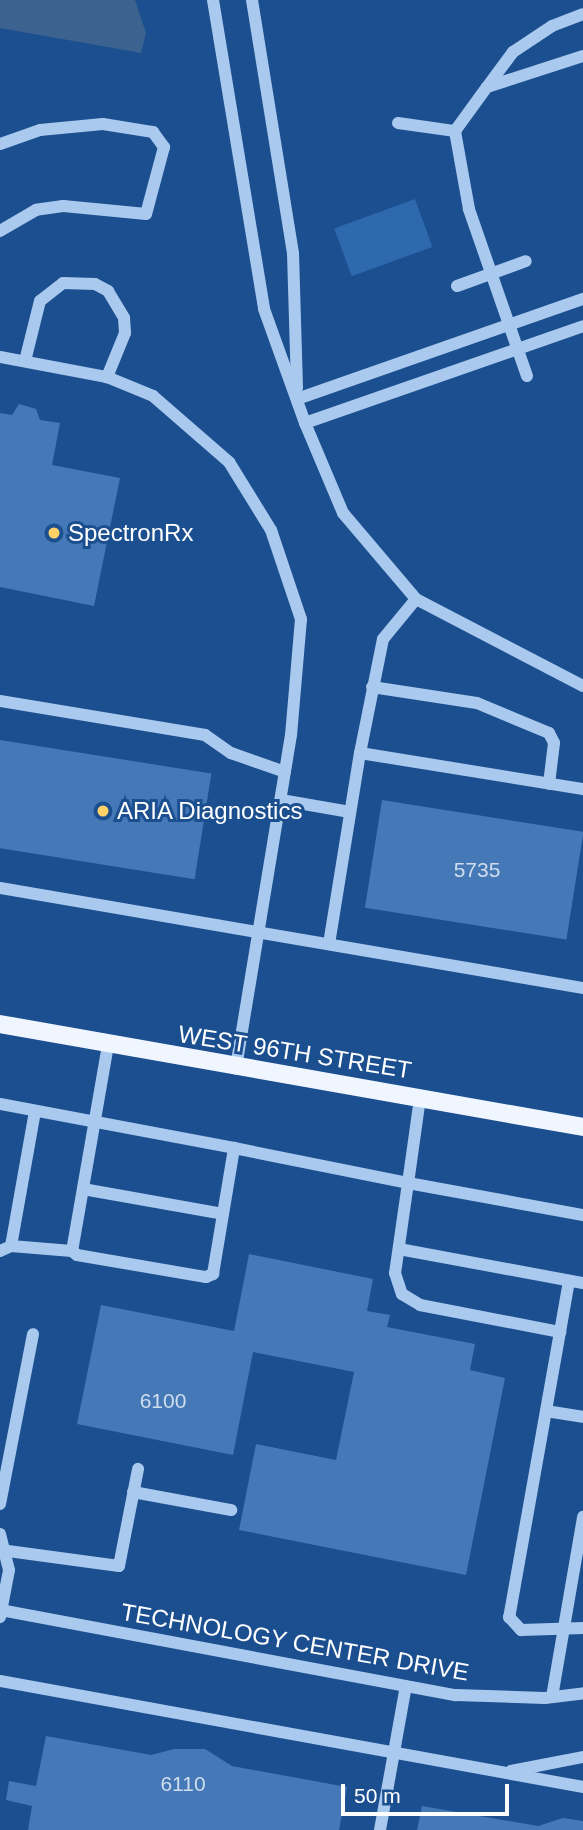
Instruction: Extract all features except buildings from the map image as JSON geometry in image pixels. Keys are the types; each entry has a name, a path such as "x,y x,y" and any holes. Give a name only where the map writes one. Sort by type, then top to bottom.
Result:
{"main road":[{"name":"WEST 96TH STREET","path":"0,1024 236,1068 583,1126"}],"street":[{"path":"213,0 264,309 305,423 343,513 416,599 583,686"},
{"path":"252,0 293,253 298,399"},
{"path":"527,376 490,274 466,197 455,131 513,52 552,26 583,14"},
{"path":"487,87 583,56"},
{"path":"398,123 455,131"},
{"path":"0,144 62,126 103,124 152,132 164,147 146,214 63,206 36,210 0,232"},
{"path":"457,286 526,261"},
{"path":"25,361 40,301 64,283 95,284 108,291 124,318 125,333 107,377"},
{"path":"298,399 583,299"},
{"path":"305,423 583,326"},
{"path":"0,357 107,377 153,396 229,463 271,530 301,619 281,800 236,1068"},
{"path":"329,944 360,753 383,639 416,599"},
{"path":"372,687 477,703 549,733 554,743 549,784"},
{"path":"0,701 205,735 231,753 285,772"},
{"path":"360,753 583,789"},
{"path":"281,800 350,812"},
{"path":"0,888 583,988"},
{"path":"72,1251 108,1045"},
{"path":"420,1098 399,1249 397,1285 411,1301 560,1332"},
{"path":"0,1104 583,1216"},
{"path":"35,1111 6,1248 72,1251 206,1277 213,1274 234,1148"},
{"path":"83,1189 223,1214"},
{"path":"399,1249 583,1283"},
{"path":"569,1281 509,1617 521,1630 563,1631 583,1628"},
{"path":"0,1504 33,1334"},
{"path":"546,1411 583,1417"},
{"path":"8,1551 116,1567 138,1469"},
{"path":"133,1492 231,1510"},
{"path":"552,1697 580,1549 583,1517"},
{"path":"0,1534 8,1551 0,1613"},
{"name":"TECHNOLOGY CENTER DRIVE","path":"0,1613 456,1695 552,1697 583,1693"},
{"path":"0,1681 583,1787"},
{"path":"380,1830 406,1686"},
{"path":"505,1773 583,1757"}],"shaded area":[{"path":"0,0 135,0 146,33 141,53 0,28"},
{"path":"415,199 432,247 352,276 334,228"}],"place":[{"name":"SpectronRx","path":"54,533"},
{"name":"ARIA Diagnostics","path":"103,811"}]}
